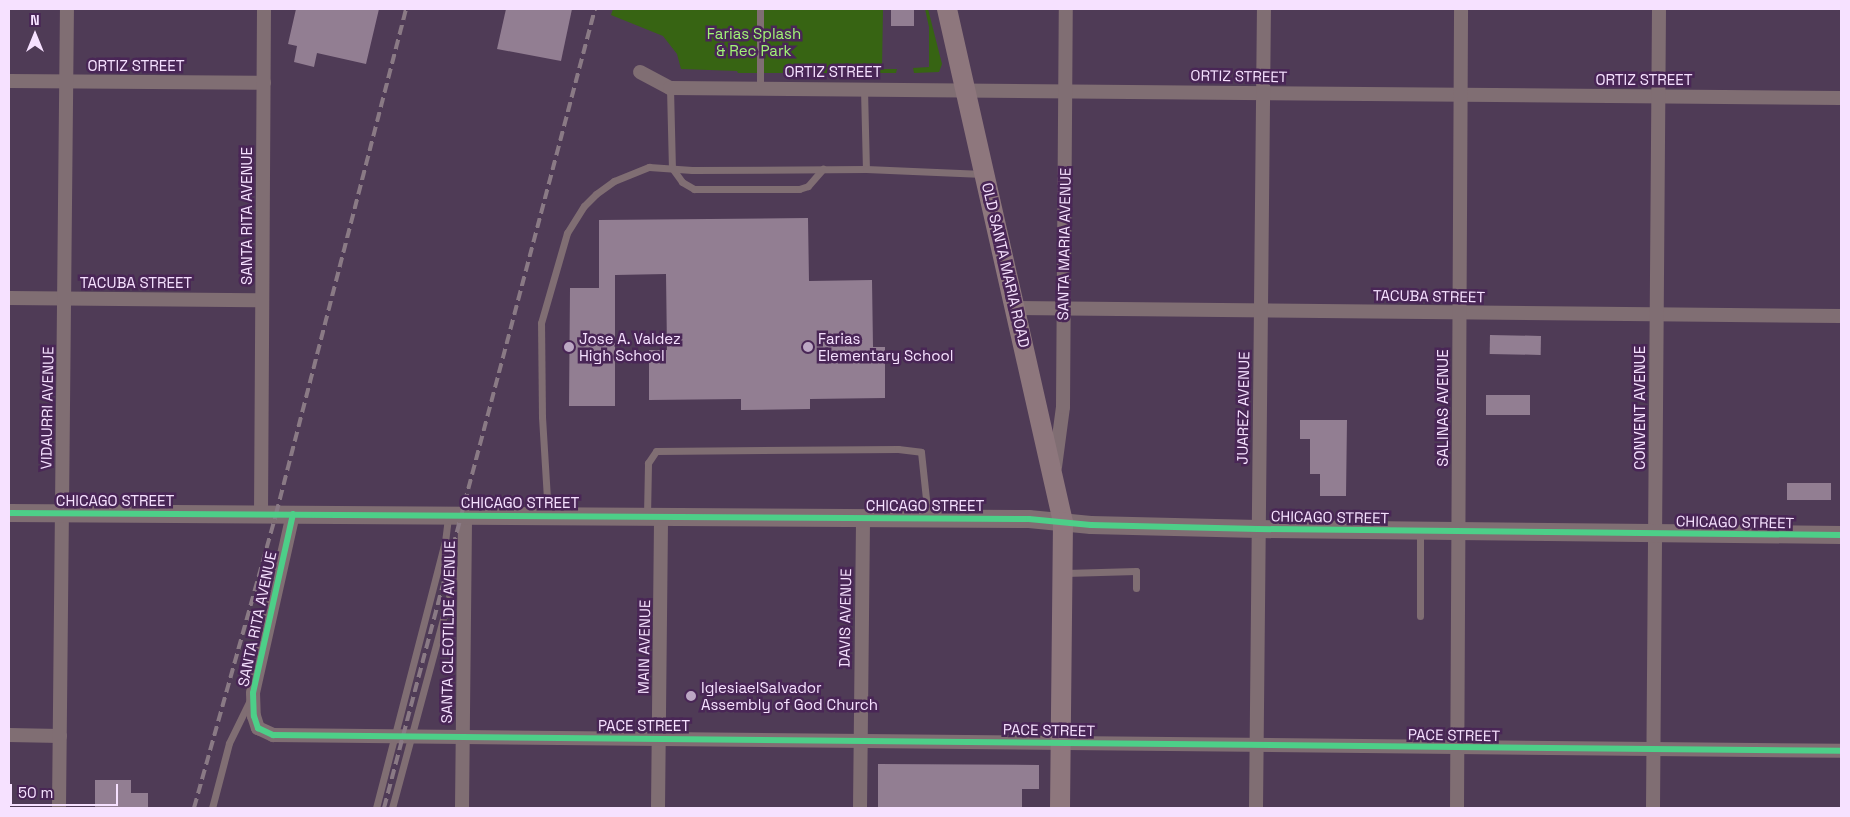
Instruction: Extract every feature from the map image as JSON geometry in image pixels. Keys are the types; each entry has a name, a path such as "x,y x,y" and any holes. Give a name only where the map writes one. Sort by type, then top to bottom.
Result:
{"main road":[{"name":"OLD SANTA MARIA ROAD","path":"947,9 986,174 1063,522"},
{"path":"1060,808 1063,522"}],"street":[{"name":"VIDAURRI AVENUE","path":"59,808 67,9"},
{"name":"SANTA RITA AVENUE","path":"261,514 264,9"},
{"name":"SANTA MARIA AVENUE","path":"1053,480 1063,406 1066,9"},
{"name":"JUAREZ AVENUE","path":"1256,808 1264,9"},
{"name":"SALINAS AVENUE","path":"1457,808 1461,9"},
{"name":"CONVENT AVENUE","path":"1653,808 1659,9"},
{"name":"ORTIZ STREET","path":"640,72 670,88 966,89 1841,98"},
{"name":"ORTIZ STREET","path":"9,81 264,83"},
{"name":"TACUBA STREET","path":"9,298 262,300"},
{"name":"TACUBA STREET","path":"1016,308 1841,316"},
{"name":"CHICAGO STREET","path":"9,513 928,518 1258,529 1841,535"},
{"name":"SANTA RITA AVENUE","path":"258,728 254,716 253,693 293,514"},
{"name":"SANTA CLEOTILDE AVENUE","path":"457,515 465,561 462,808"},
{"name":"MAIN AVENUE","path":"654,516 659,739 658,808"},
{"name":"DAVIS AVENUE","path":"860,808 863,518"},
{"name":"PACE STREET","path":"258,728 273,735 1841,751"},
{"path":"9,735 60,736"}],"lane":[{"path":"760,9 760,88"},
{"path":"670,88 669,133 672,168 682,182 694,189 709,191 799,189 808,186 823,169"},
{"path":"864,89 866,169"},
{"path":"548,516 542,417 541,323 560,248 584,206 614,181 649,167 866,169 986,174"},
{"path":"654,516 648,463 656,451 898,449 922,452 928,518"},
{"path":"376,808 445,542 457,515"},
{"path":"1420,531 1420,616"},
{"path":"392,808 455,575 465,561"},
{"path":"1062,573 1136,571 1136,588"},
{"path":"212,808 229,743 253,693"}],"green space":[{"name":"Farias Splash & Rec Park","path":"613,9 883,9 882,69 897,69 896,73 738,73 737,71 681,69 677,54 663,36 611,15"},
{"path":"925,9 928,9 942,64 939,72 914,73 913,68 929,67 929,27"}],"building":[{"path":"296,9 379,9 366,64 317,53 314,67 294,62 297,46 288,44"},
{"path":"506,9 572,9 561,61 497,49"},
{"path":"891,9 914,9 914,26 891,26"},
{"path":"808,218 809,281 872,280 873,347 885,347 885,398 810,399 810,409 741,410 741,399 649,400 649,350 667,350 666,274 615,275 615,406 569,406 570,288 599,288 599,220"},
{"path":"1490,335 1541,336 1541,355 1490,354"},
{"path":"1486,395 1530,395 1530,415 1486,415"},
{"path":"1300,420 1347,420 1346,496 1320,496 1320,474 1310,474 1310,439 1300,439"},
{"path":"1787,483 1831,483 1831,500 1787,500"},
{"path":"878,764 1039,765 1039,789 1022,789 1022,808 878,808"},
{"path":"95,780 131,780 131,793 148,793 148,808 95,808"}],"railway":[{"path":"194,808 276,514 406,9"},
{"path":"384,808 595,9"}],"cycle path":[{"path":"9,513 1029,519 1091,525 1258,529 1841,535"},
{"path":"293,514 253,693 254,716 258,728 273,735 1841,751"}],"place":[{"name":"Jose A. Valdez High School","path":"569,347"},
{"name":"Farias Elementary School","path":"808,347"},
{"name":"IglesiaelSalvador Assembly of God Church","path":"691,696"}]}
